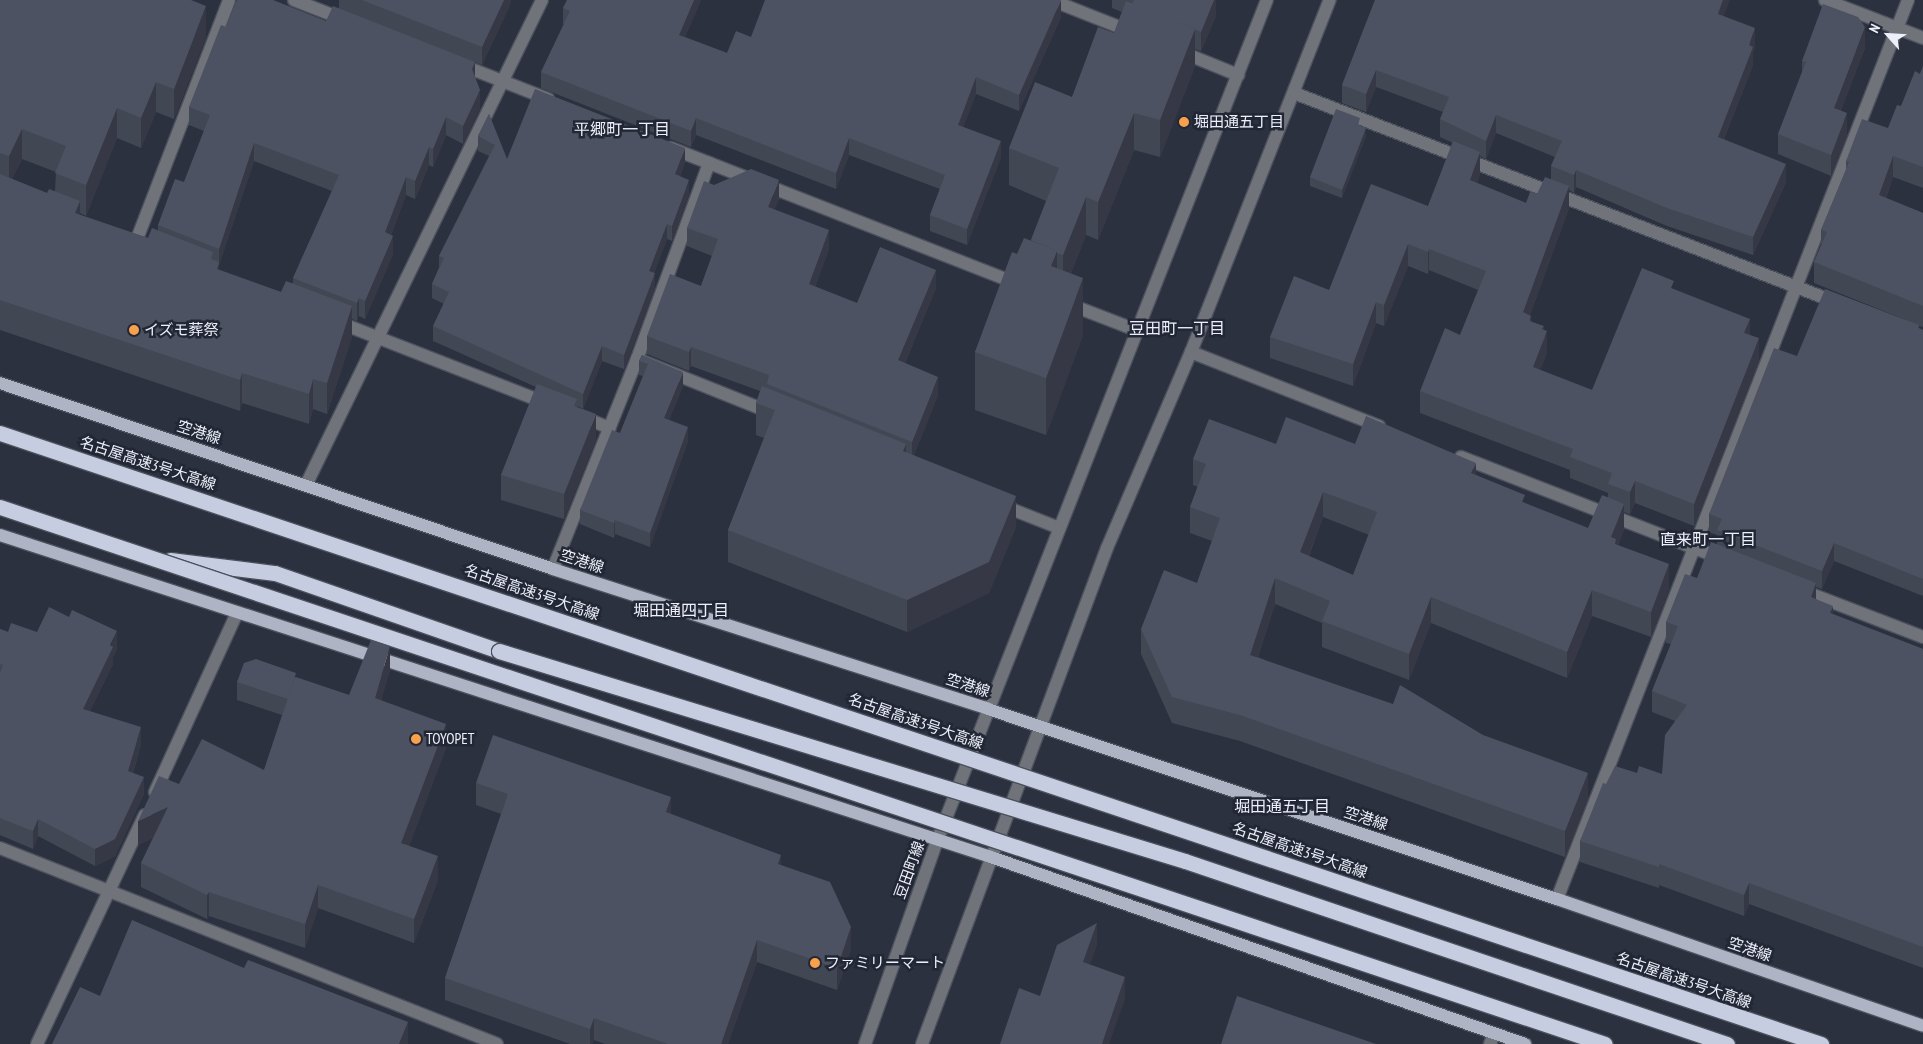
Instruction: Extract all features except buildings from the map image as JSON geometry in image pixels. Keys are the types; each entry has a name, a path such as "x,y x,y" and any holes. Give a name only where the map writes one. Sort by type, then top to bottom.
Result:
{"highway":[{"name":"名古屋高速3号大高線","path":"0,432 1821,1044"},
{"path":"0,507 1605,1044"},
{"path":"153,558 275,574 500,651 1185,861 1728,1044"}],"main road":[{"name":"空港線","path":"0,383 553,569 988,709 1557,899 1923,1026"},
{"path":"0,535 991,858 1492,1039 1524,1044"}],"street":[{"path":"136,244 229,0"},
{"path":"294,0 358,25"},
{"path":"306,485 542,0"},
{"path":"1051,0 1140,36"},
{"name":"豆田町線","path":"865,1044 937,841 1267,0"},
{"path":"922,1044 1107,548 1190,352 1330,0"},
{"path":"1825,0 1923,38"},
{"path":"1557,899 1908,0"},
{"path":"1167,46 1238,75"},
{"path":"448,60 557,102"},
{"path":"1294,93 1850,308"},
{"path":"655,142 1034,290"},
{"path":"553,569 637,359 709,163"},
{"path":"1053,298 1136,330"},
{"path":"322,316 610,428"},
{"path":"1190,352 1392,430"},
{"path":"637,359 784,418"},
{"path":"1447,452 1731,562"},
{"path":"986,499 1059,528"},
{"path":"1786,584 1923,638"},
{"path":"37,1044 110,891 237,613"},
{"path":"0,848 497,1044"}],"place":[{"name":"堀田通五丁目","path":"1184,122"},
{"name":"イズモ葬祭","path":"134,330"},
{"name":"TOYOPET","path":"416,739"},
{"name":"ファミリーマート","path":"815,963"}],"district":[{"name":"平郷町一丁目","path":"622,129"},
{"name":"豆田町一丁目","path":"1177,328"},
{"name":"直来町一丁目","path":"1708,539"},
{"name":"堀田通四丁目","path":"681,610"},
{"name":"堀田通五丁目","path":"1282,806"}]}
